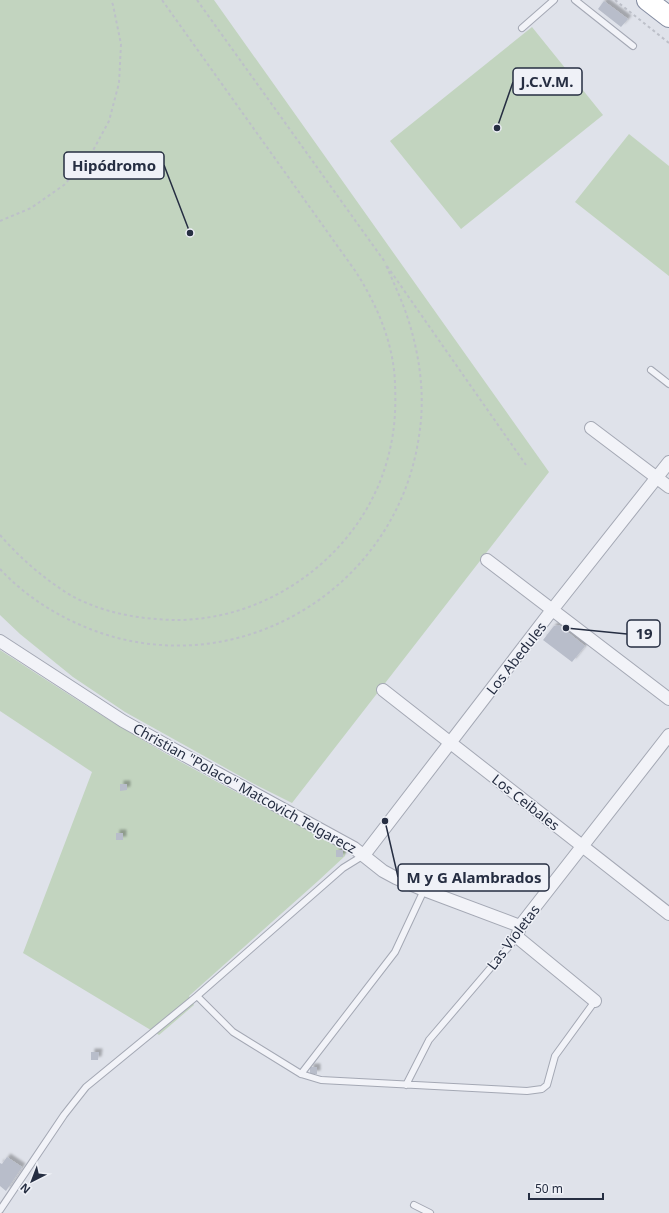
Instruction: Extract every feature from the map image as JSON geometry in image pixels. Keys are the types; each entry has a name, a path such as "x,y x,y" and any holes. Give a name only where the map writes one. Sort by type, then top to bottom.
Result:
{"highway":[{"path":"647,0 669,17"}],"street":[{"path":"591,428 669,487"},
{"name":"Los Abedules","path":"364,855 371,848 552,610 669,462"},
{"path":"487,560 669,699"},
{"name":"Christian \"Polaco\" Matcovich Telgarecz","path":"0,641 123,721 354,848 383,871 518,932 595,1001"},
{"name":"Los Ceibales","path":"383,690 669,914"},
{"name":"Las Violetas","path":"518,932 582,846 669,735"}],"lane":[{"path":"522,28 554,0"},
{"path":"579,1 633,46"},
{"path":"651,370 669,384"},
{"path":"0,1210 64,1115 86,1087 196,996 343,868 364,855"},
{"path":"301,1074 395,952 424,890"},
{"name":"Las Violetas","path":"406,1085 429,1040 518,932"},
{"path":"196,996 233,1032 301,1074 321,1080 527,1091 542,1089 547,1085 554,1056 595,1001"},
{"path":"414,1205 430,1213"}],"path":[{"path":"0,221 31,208 64,185 90,156 109,121 119,83 121,44 111,0"},
{"path":"0,535 16,553 40,575 69,594 90,603 128,615 148,618 188,620 208,617 235,612 266,600 285,591 318,568 346,539 358,523 369,506 385,468 390,449 395,416 395,382 390,349 381,318 366,287 356,272 162,0"},
{"path":"197,0 385,263 526,464"},
{"path":"615,0 669,43"},
{"path":"0,569 35,600 66,618 99,633 133,642 187,646 240,638 274,626 321,600 360,564 382,535 391,520 402,498 412,470 420,435 422,394 417,352 405,311 385,263"}],"green space":[{"path":"0,0 214,0 549,472 292,803 258,786 125,712 73,677 20,634 0,615"},
{"path":"532,27 603,115 461,229 390,141"},
{"path":"629,134 669,166 669,276 575,202"},
{"path":"0,650 141,739 216,781 344,848 346,851 345,856 318,881 189,996 194,1005 159,1035 23,953 92,772 0,711"}],"building":[{"path":"604,1 628,19 621,27 598,9"},
{"path":"559,625 585,646 572,662 543,640 554,626"},
{"path":"120,784 127,784 127,790 120,791"},
{"path":"116,833 123,833 123,840 116,840"},
{"path":"336,850 343,850 343,857 336,857"},
{"path":"91,1052 99,1052 98,1060 91,1060"},
{"path":"310,1067 317,1067 317,1074 310,1074"},
{"path":"7,1157 22,1167 6,1191 0,1186 0,1163 2,1164"}],"place":[{"name":"J.C.V.M.","path":"497,128"},
{"name":"Hipódromo","path":"190,233"},
{"name":"19","path":"566,628"},
{"name":"M y G Alambrados","path":"385,821"}]}
